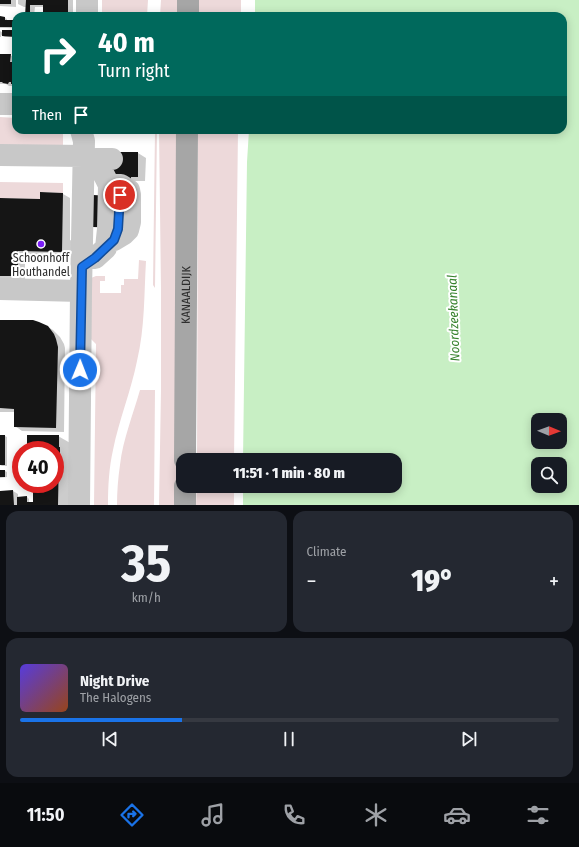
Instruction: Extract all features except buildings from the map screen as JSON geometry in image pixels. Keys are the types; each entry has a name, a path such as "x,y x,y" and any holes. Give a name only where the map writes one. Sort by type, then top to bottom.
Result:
{"main road":[{"path":"188,0 188,12"},
{"name":"KANAALDIJK","path":"185,453 187,134"},
{"path":"185,493 185,505"}],"street":[{"path":"87,0 87,12"},
{"path":"0,104 12,104"},
{"path":"0,155 91,146"},
{"path":"79,505 81,291 99,253 108,229 109,185 91,146"},
{"path":"91,146 99,253"},
{"path":"0,289 81,291"}],"shaded area":[{"path":"102,0 148,0 147,12 102,12"},
{"path":"161,0 179,0 179,12 160,12"},
{"path":"199,0 241,0 241,12 199,12"},
{"path":"0,117 12,118 12,134 63,134 63,145 0,145"},
{"path":"155,134 157,134 155,288 153,285"},
{"path":"159,134 179,134 177,453 176,453 177,505 159,505 161,391"},
{"path":"198,134 238,134 234,453 197,453"},
{"path":"0,182 63,183 63,193 41,192 40,199 0,198"},
{"path":"139,260 146,261 143,324 140,349 113,450 109,477 108,505 94,505 96,344 89,337 91,278 96,276 105,276 105,281 100,281 100,293 121,293 121,285 124,285 124,279 138,279"},
{"path":"140,390 155,390 154,505 117,505 121,455"},
{"path":"197,493 234,493 234,505 196,505"}],"water":[{"name":"Noordzeekanaal","path":"255,0 579,0 579,505 243,505 243,493 402,493 402,453 243,453 247,162 249,134 567,134 567,12 255,12"}],"place":[{"name":"Schoonhoff Houthandel","path":"41,244"}],"route":[{"path":"80,370 82,267 95,258 114,240 118,229 120,195"}]}
